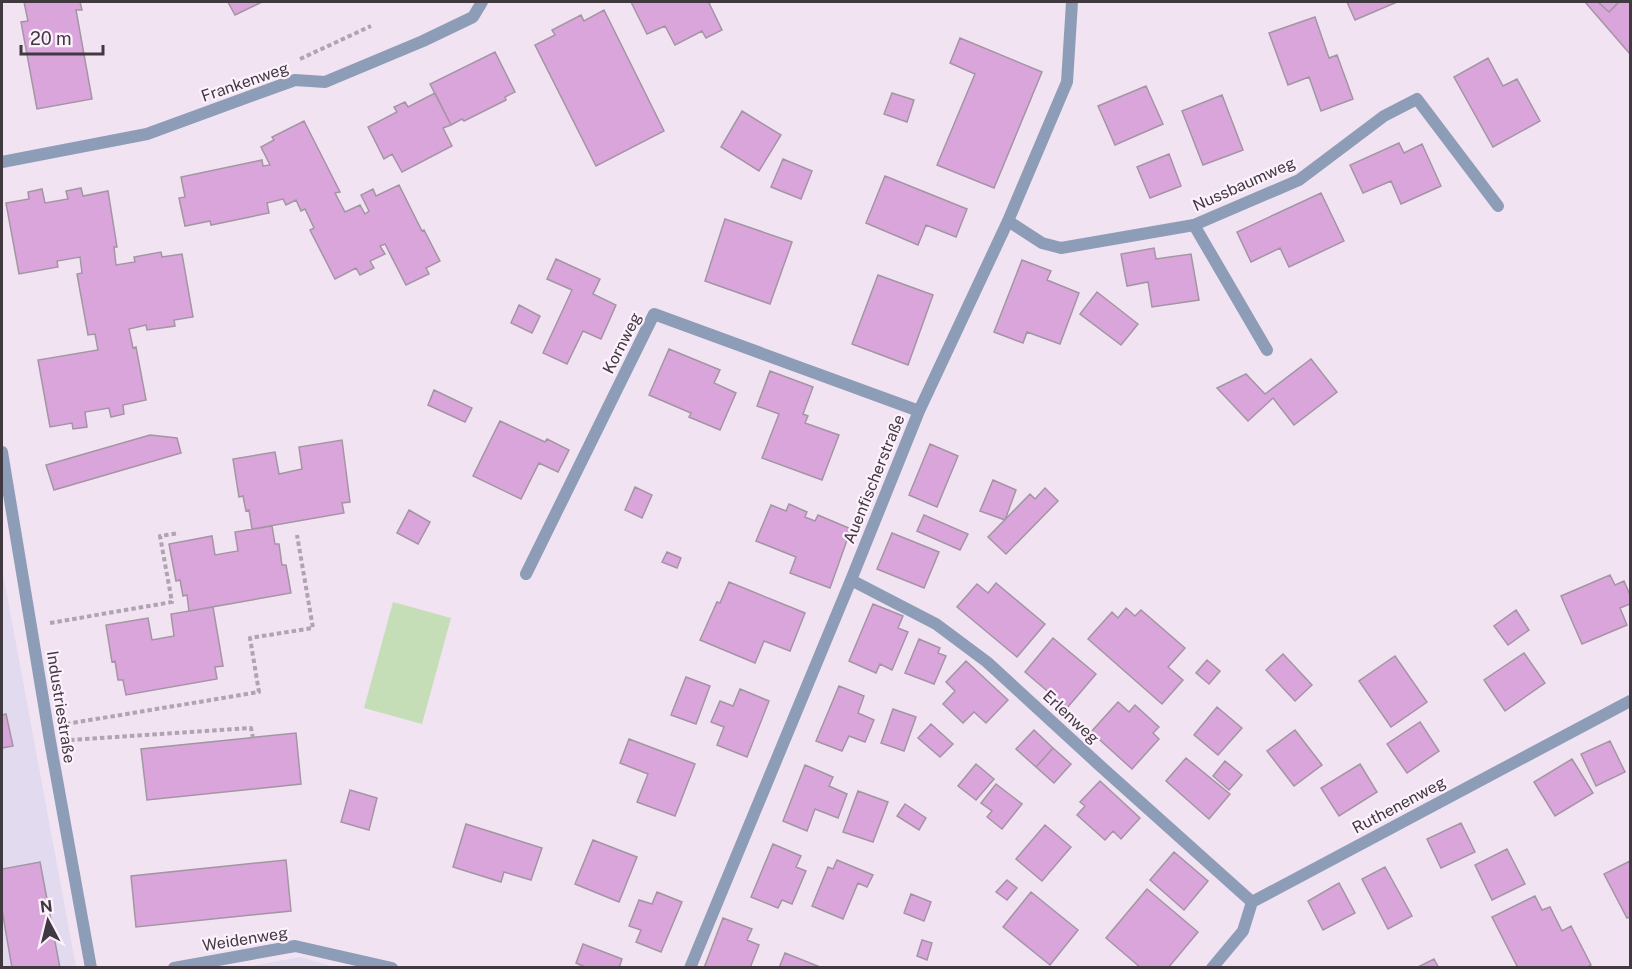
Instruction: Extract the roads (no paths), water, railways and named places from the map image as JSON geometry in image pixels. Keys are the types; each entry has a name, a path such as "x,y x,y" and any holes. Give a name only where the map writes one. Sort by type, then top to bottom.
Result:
{"street":[{"name":"Frankenweg","path":"2,162 147,134 295,80 325,82 423,41 473,17 482,2"},
{"name":"Auenfischerstraße","path":"690,968 919,411 1008,221 1066,82 1072,2"},
{"name":"Nussbaumweg","path":"1008,221 1042,243 1061,248 1194,225 1299,180 1384,116 1418,99 1498,206"},
{"path":"1194,225 1267,350"},
{"name":"Kornweg","path":"526,574 654,314 919,411"},
{"name":"Industriestraße","path":"2,452 50,741 91,968"},
{"name":"Erlenweg","path":"851,580 936,624 987,662 1252,902"},
{"name":"Ruthenenweg","path":"1252,902 1630,701"},
{"path":"1212,968 1243,931 1252,902"},
{"name":"Weidenweg","path":"174,968 295,946 392,968"}]}
